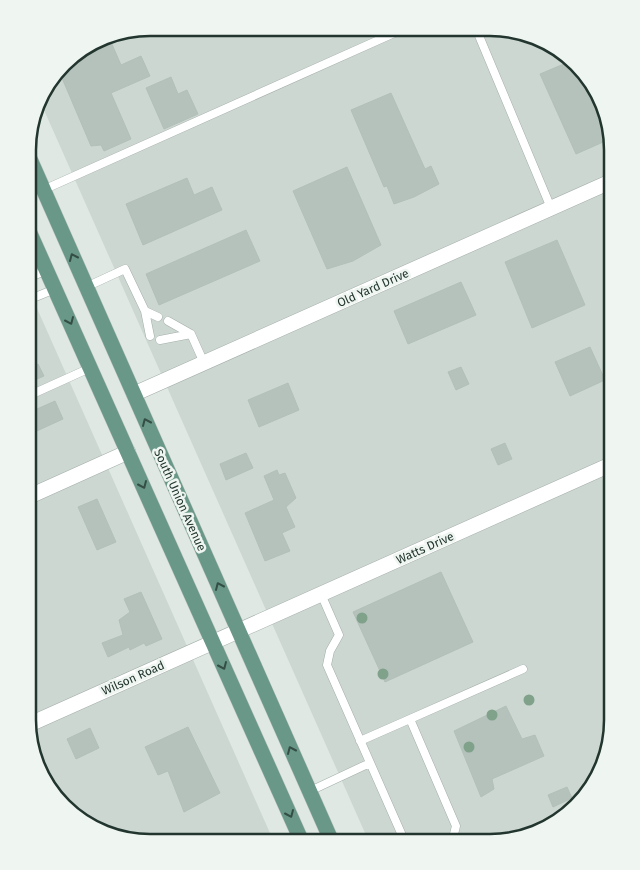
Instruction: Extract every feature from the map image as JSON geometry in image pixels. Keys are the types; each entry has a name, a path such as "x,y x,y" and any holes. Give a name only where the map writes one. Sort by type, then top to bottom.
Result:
{"main road":[{"name":"South Union Avenue","path":"36,175 329,834"},
{"path":"36,246 298,834"}],"street":[{"name":"Old Yard Drive","path":"134,394 604,185"},
{"path":"36,493 128,452"},
{"name":"Watts Drive","path":"238,631 604,468"},
{"name":"Wilson Road","path":"36,721 238,631"}],"lane":[{"path":"43,190 388,36"},
{"path":"479,36 551,208"},
{"path":"86,287 125,269 145,311 150,336"},
{"path":"36,275 47,270"},
{"path":"36,297 55,289"},
{"path":"145,311 158,316"},
{"path":"168,321 190,334 204,363"},
{"path":"160,340 190,334"},
{"path":"36,392 90,368"},
{"path":"322,594 339,635 330,651 327,665 401,834"},
{"path":"360,741 523,669"},
{"path":"410,719 456,826 454,834"},
{"path":"310,791 370,763"}],"shaded area":[{"path":"142,36 505,37 520,40 547,51 571,69 585,87 600,120 604,150 604,728 598,757 585,783 565,806 553,815 527,828 490,834 365,834 44,109 55,87 75,64 93,51 113,42"},
{"path":"36,306 270,834 150,834 120,830 93,819 69,801 55,783 45,764 40,750 36,720"}],"building":[{"path":"111,43 121,65 141,56 150,76 111,93 131,139 104,151 101,145 91,146 62,78 75,64 87,55"},
{"path":"564,64 571,69 585,87 595,106 600,120 603,142 576,154 540,74"},
{"path":"171,77 178,94 187,90 198,114 164,129 146,88"},
{"path":"391,93 425,169 431,166 439,184 414,197 394,204 387,186 384,187 351,110"},
{"path":"347,167 381,245 353,261 327,269 293,191"},
{"path":"187,178 194,195 212,187 222,210 143,245 126,204"},
{"path":"246,230 260,261 159,305 146,274"},
{"path":"557,240 585,305 532,328 505,262"},
{"path":"461,282 476,315 408,344 394,311"},
{"path":"590,347 604,380 570,396 555,362"},
{"path":"38,364 44,376 36,380 36,365"},
{"path":"461,367 469,384 456,390 448,372"},
{"path":"288,383 299,410 259,427 248,400"},
{"path":"55,401 63,419 36,431 36,409"},
{"path":"505,443 512,459 498,465 491,449"},
{"path":"246,453 253,468 226,480 220,464"},
{"path":"277,470 279,475 285,473 296,498 286,507 295,527 282,533 290,551 265,561 245,513 274,500 264,476"},
{"path":"97,499 116,542 97,550 78,507"},
{"path":"441,572 473,642 385,682 353,612"},
{"path":"141,592 162,639 146,646 144,643 130,650 129,647 108,657 102,643 123,635 119,620 130,612 124,599"},
{"path":"506,706 522,739 535,735 544,756 492,779 494,789 481,797 454,731"},
{"path":"188,727 220,793 184,812 168,771 158,775 145,747"},
{"path":"90,728 99,748 76,759 67,739"},
{"path":"567,787 572,798 553,807 548,795"}]}
